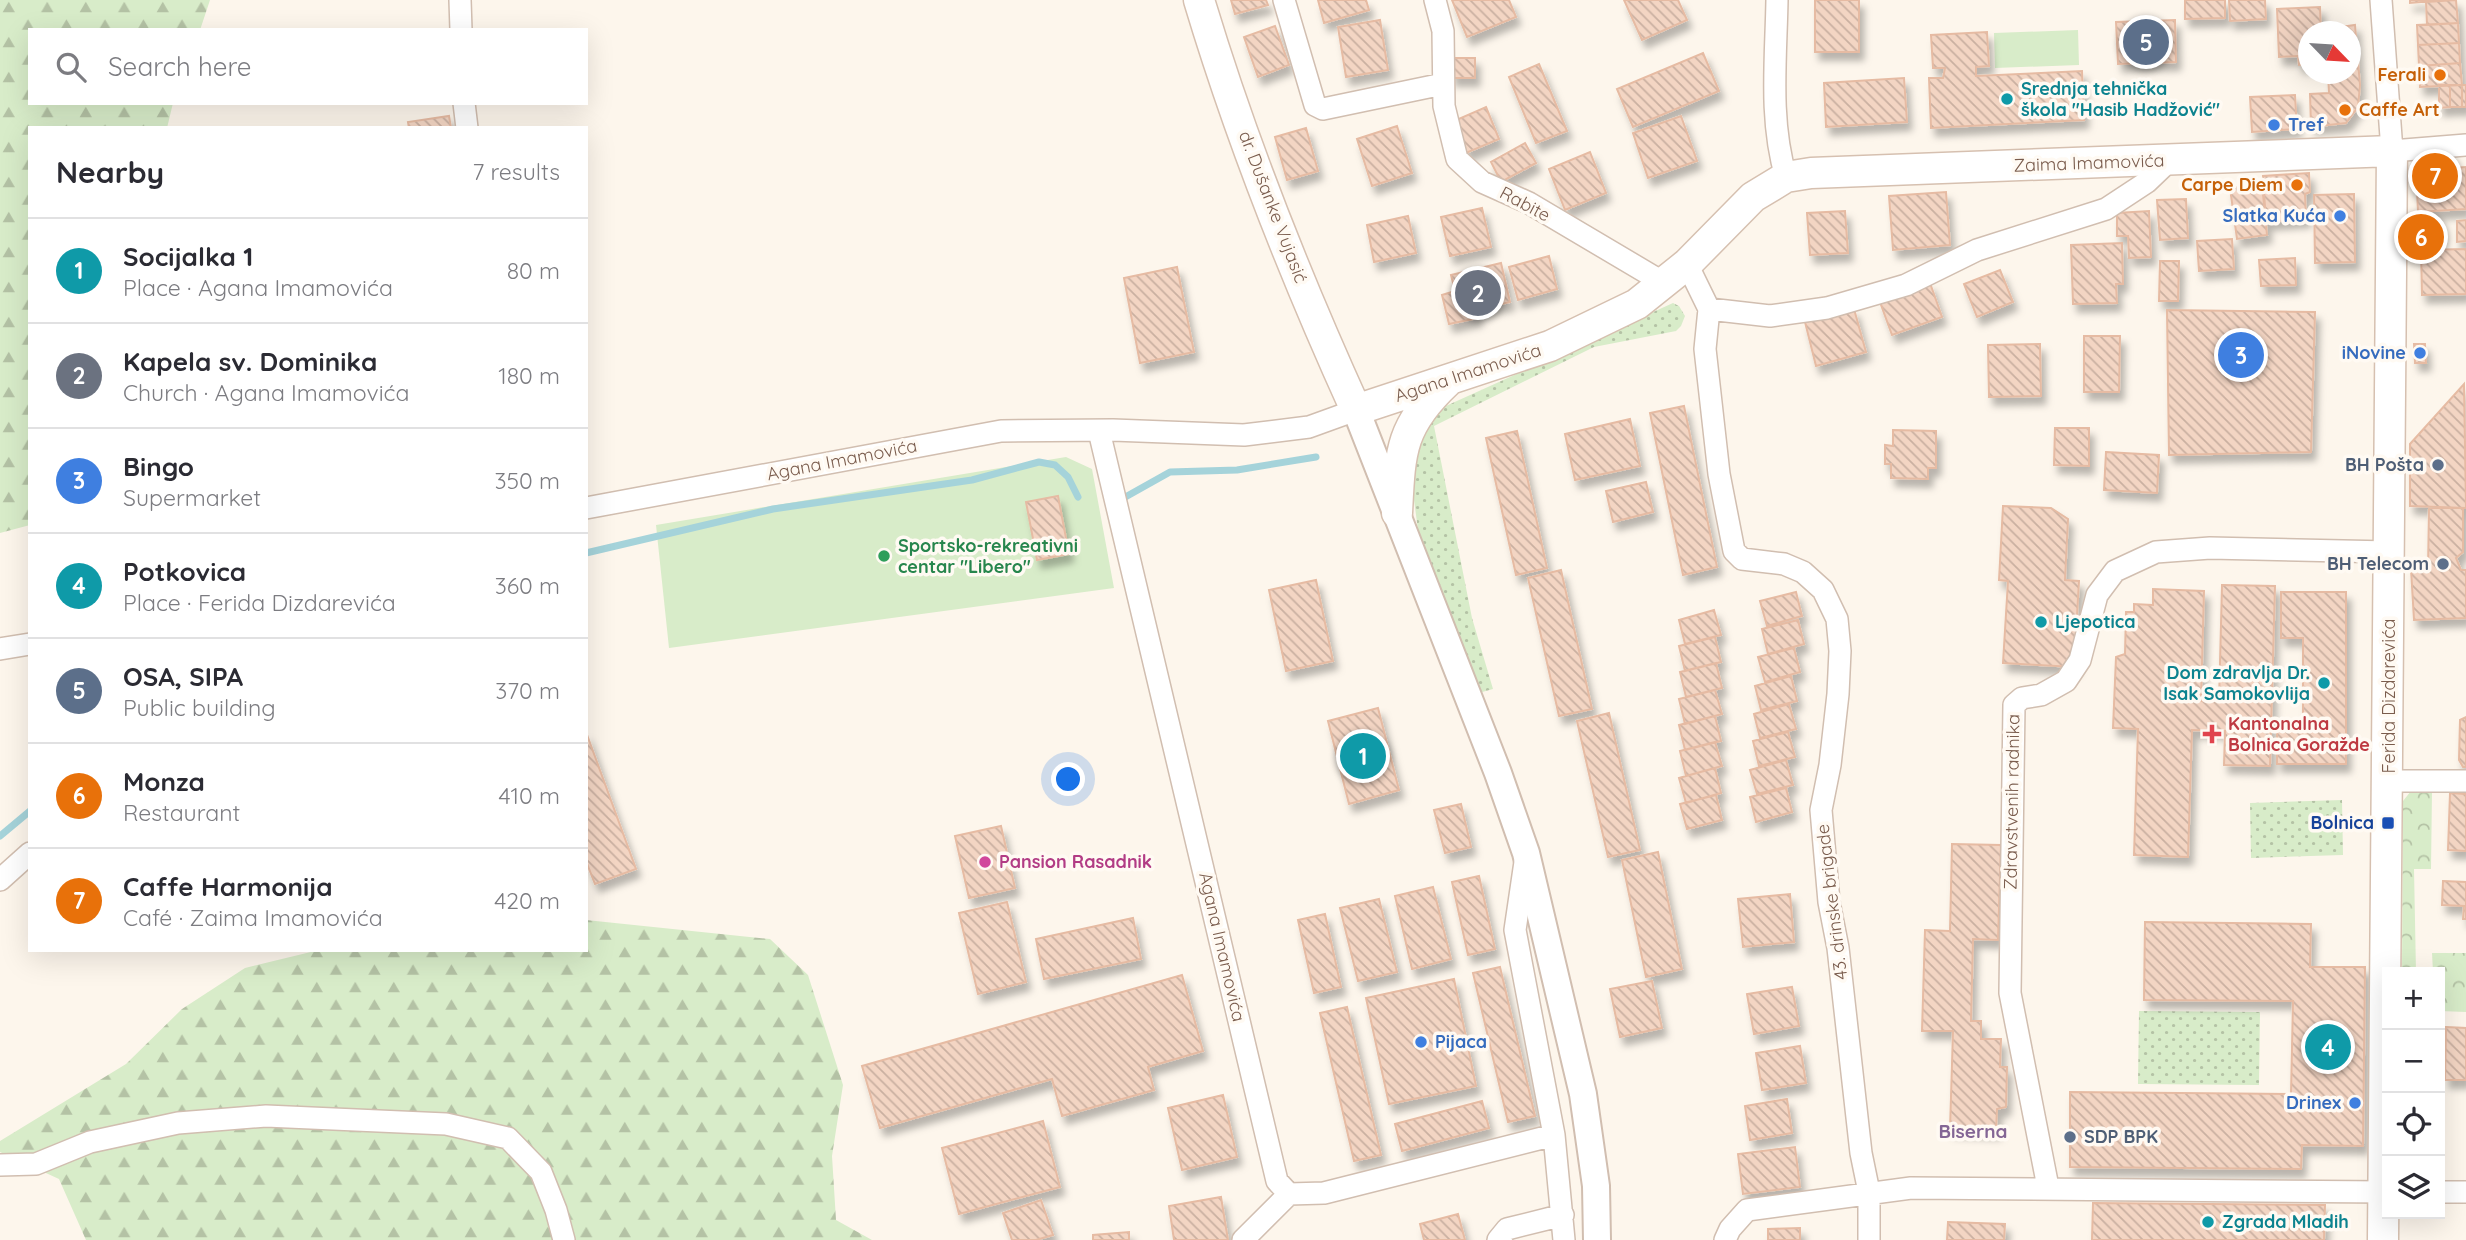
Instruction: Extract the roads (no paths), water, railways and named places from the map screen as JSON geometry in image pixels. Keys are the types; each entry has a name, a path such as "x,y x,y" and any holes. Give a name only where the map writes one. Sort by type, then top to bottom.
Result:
{"main road":[{"name":"dr. Dušanke Vujasić","path":"1199,0 1271,204 1324,339 1356,410"},
{"name":"Zaima Imamovića","path":"1786,177 1811,173 2392,151"},
{"name":"Ferida Dizdarevića","path":"2386,1156 2392,151"},
{"name":"Agana Imamovića","path":"1356,410 1574,336 1637,304 1686,264 1753,197 1786,177"},
{"path":"1397,513 1403,445 1411,422 1449,379"},
{"name":"Ferida Dizdarevića","path":"2383,1240 2384,1219"}],"street":[{"path":"460,0 461,28"},
{"path":"1284,0 1315,104 1323,108 1443,84"},
{"name":"Rabite","path":"1435,0 1443,31 1444,106 1457,159 1482,182 1529,203 1664,283"},
{"path":"1777,0 1776,118 1779,152 1786,177"},
{"path":"2381,0 2392,151"},
{"path":"464,105 467,126"},
{"name":"Zaima Imamovića","path":"2392,151 2466,145"},
{"path":"1686,264 1709,309 1770,316 1827,307 1906,285 1977,250 2106,208 2147,182 2170,160"},
{"name":"43. drinske brigade","path":"1709,309 1704,349 1719,474 1734,551 1742,559 1784,564 1803,572 1823,590 1837,619 1840,651 1838,694 1830,765 1821,810 1829,902 1838,948 1861,1153 1869,1192 1869,1240"},
{"path":"1356,410 1526,853 1583,1094 1596,1185 1597,1240"},
{"name":"Agana Imamovića","path":"588,508 1001,431 1244,435 1309,427 1356,410"},
{"name":"Agana Imamovića","path":"1099,431 1278,1181 1289,1194"},
{"name":"Zdravstvenih radnika","path":"2048,1188 2010,993 2014,705 2022,698 2041,695 2066,681 2080,660 2097,595 2115,571 2156,552 2210,548 2389,552"},
{"path":"0,649 28,644"},
{"path":"2388,781 2466,781"},
{"path":"1526,853 1515,930 1554,1135 1564,1240"},
{"path":"0,880 28,855"},
{"path":"0,1165 36,1164 90,1143 178,1123 266,1116 446,1124 508,1138 541,1172 564,1240"},
{"path":"1243,1240 1289,1194 1324,1193 1554,1135"},
{"path":"1725,1240 1730,1229 1747,1210 1911,1188 2382,1192"},
{"path":"2445,1192 2466,1192"},
{"path":"1498,1240 1507,1229 1563,1216"}],"waterway":[{"path":"1120,500 1170,472 1237,470 1316,457"},
{"path":"588,553 773,509 972,480 1039,462 1055,465 1068,477 1078,497"},
{"path":"0,836 28,813"}],"place":[{"name":"OSA, SIPA","path":"2146,42"},
{"name":"Ferali","path":"2440,75"},
{"name":"Srednja tehnička škola \"Hasib Hadžović\"","path":"2007,99"},
{"name":"Caffe Art","path":"2345,110"},
{"name":"Tref","path":"2274,125"},
{"name":"Caffe Harmonija","path":"2435,176"},
{"name":"Carpe Diem","path":"2297,185"},
{"name":"Slatka Kuća","path":"2340,216"},
{"name":"Monza","path":"2421,237"},
{"name":"Kapela sv. Dominika","path":"1478,293"},
{"name":"iNovine","path":"2420,353"},
{"name":"Bingo","path":"2241,355"},
{"name":"BH Pošta","path":"2438,465"},
{"name":"Sportsko-rekreativni centar \"Libero\"","path":"884,556"},
{"name":"BH Telecom","path":"2443,564"},
{"name":"Ljepotica","path":"2041,622"},
{"name":"Dom zdravlja Dr. Isak Samokovlija","path":"2324,683"},
{"name":"Kantonalna Bolnica Goražde","path":"2212,734"},
{"name":"Socijalka 1","path":"1363,756"},
{"name":"Bolnica","path":"2388,823"},
{"name":"Pansion Rasadnik","path":"985,862"},
{"name":"Pijaca","path":"1421,1042"},
{"name":"Potkovica","path":"2328,1047"},
{"name":"Drinex","path":"2355,1103"},
{"name":"SDP BPK","path":"2070,1137"},
{"name":"Zgrada Mladih","path":"2208,1222"}],"district":[{"name":"Biserna","path":"1973,1131"}]}
